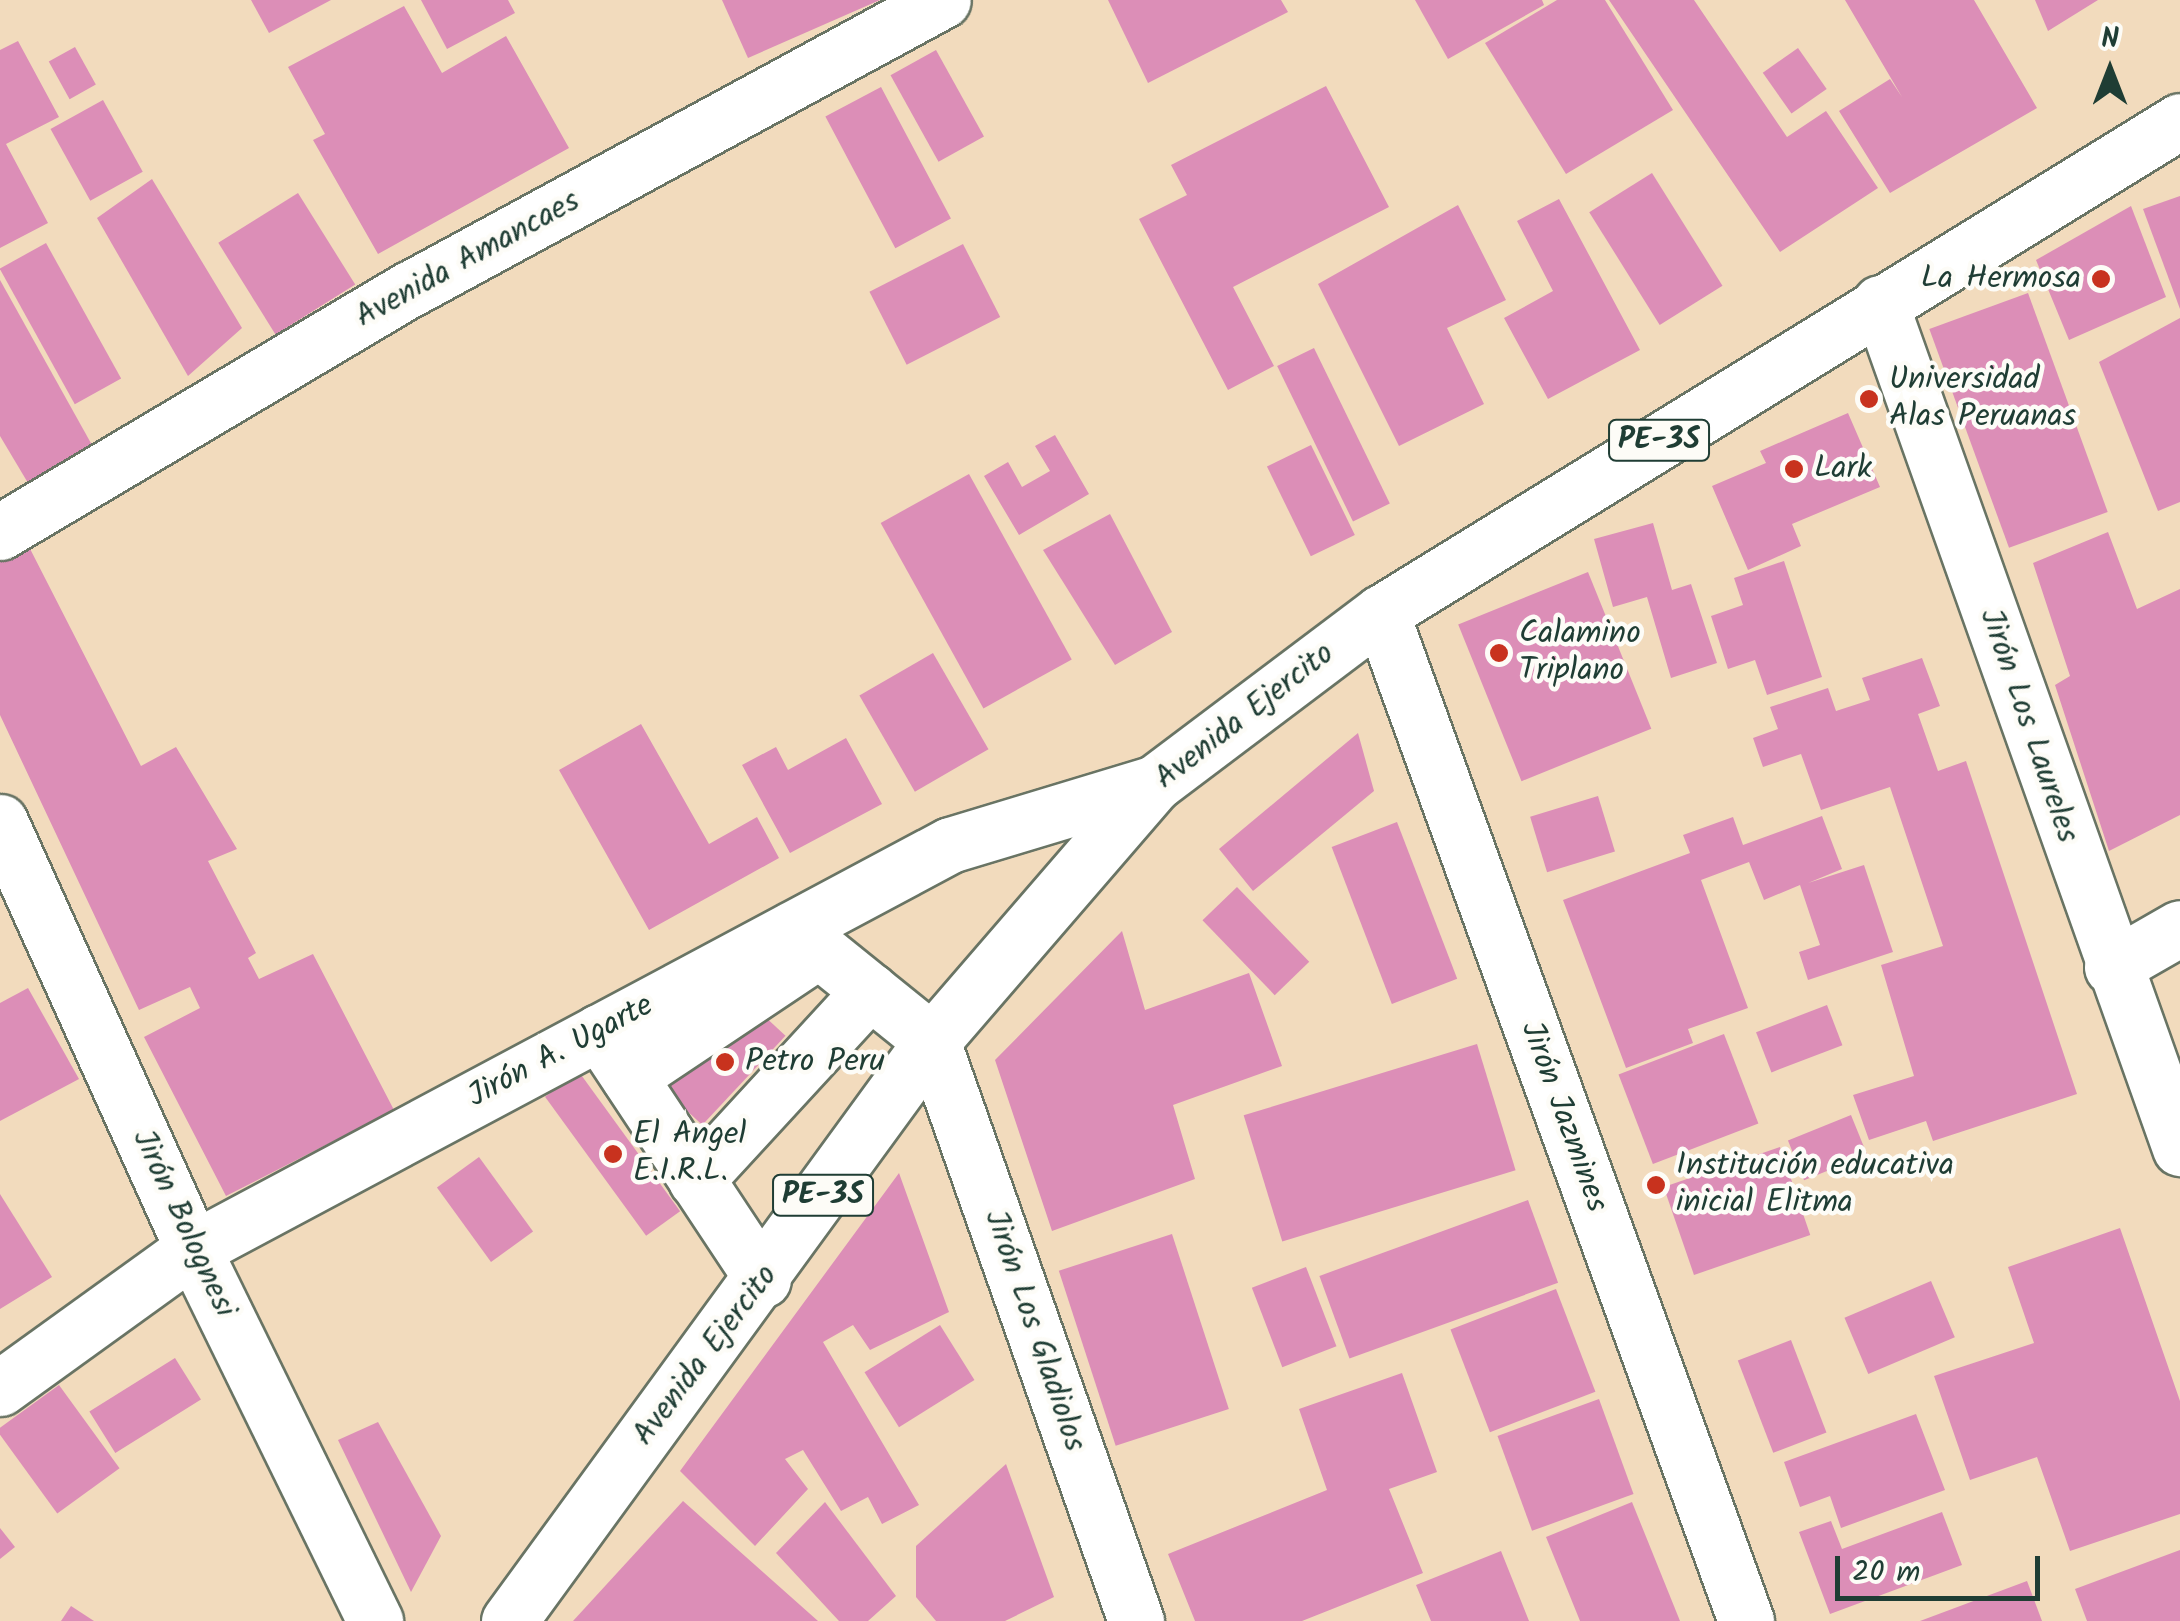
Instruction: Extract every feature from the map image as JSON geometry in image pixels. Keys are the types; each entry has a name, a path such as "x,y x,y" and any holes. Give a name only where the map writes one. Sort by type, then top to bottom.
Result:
{"main road":[{"name":"Avenida Amancaes","path":"0,532 410,290 943,0"},
{"name":"Avenida Ejercito","path":"509,1621 763,1280 932,1041 1155,783 1380,612 2180,121"},
{"name":"Jirón Los Laureles","path":"1880,303 2112,967 2180,1148"},
{"name":"Jirón Jazmines","path":"1380,612 1746,1621"},
{"name":"Jirón A. Ugarte","path":"0,1388 193,1249 599,1032 806,939 950,845 1155,783"},
{"name":"Jirón Bolognesi","path":"0,822 193,1249 376,1621"},
{"path":"2112,967 2180,928"},
{"path":"629,1077 806,939 932,1041"},
{"path":"696,1180 870,991"},
{"path":"599,1032 763,1280"},
{"name":"Jirón Los Gladiolos","path":"932,1041 1136,1621"}],"building":[{"path":"251,0 331,0 269,33"},
{"path":"421,0 508,0 515,13 447,49"},
{"path":"722,0 880,0 748,58"},
{"path":"1108,0 1281,0 1288,12 1148,83"},
{"path":"1415,0 1542,0 1544,5 1448,59"},
{"path":"1557,0 1605,0 1673,110 1566,174 1485,43"},
{"path":"1609,0 1694,0 1787,137 1826,111 1878,188 1780,252"},
{"path":"1845,0 1974,0 2037,108 1890,193 1839,111 1890,79 1902,97"},
{"path":"2035,0 2098,0 2048,31"},
{"path":"404,6 442,73 506,36 569,148 378,254 313,140 325,134 288,67"},
{"path":"18,41 59,117 6,144 48,223 0,248 0,50"},
{"path":"75,47 96,85 70,99 49,62"},
{"path":"1798,48 1827,89 1791,114 1763,73"},
{"path":"936,50 984,137 939,162 891,75"},
{"path":"1326,86 1389,207 1233,287 1274,366 1228,390 1139,219 1187,195 1171,165"},
{"path":"881,87 951,219 895,248 825,117"},
{"path":"103,100 143,172 90,201 51,129"},
{"path":"1652,173 1722,286 1660,325 1589,212"},
{"path":"152,179 242,328 188,376 97,218"},
{"path":"298,193 355,285 276,334 218,243"},
{"path":"2180,196 2180,309 2143,209"},
{"path":"1559,199 1640,350 1548,399 1504,318 1553,291 1517,221"},
{"path":"1458,205 1506,300 1447,328 1484,404 1399,446 1318,284"},
{"name":"La Hermosa","path":"2131,206 2166,297 2069,340 2036,260"},
{"path":"46,243 121,379 75,404 0,269"},
{"path":"963,244 1000,317 907,365 869,292"},
{"path":"0,280 97,454 31,488 0,436"},
{"path":"2028,293 2108,512 2009,548 1929,329"},
{"path":"2180,318 2180,502 2158,511 2099,362"},
{"path":"1314,348 1390,503 1353,521 1277,366"},
{"path":"1848,413 1880,487 1792,524 1801,546 1748,570 1712,486 1766,463 1760,451"},
{"path":"1055,435 1089,494 1019,535 984,476 1008,462 1022,487 1050,471 1035,446"},
{"path":"1311,445 1355,535 1311,556 1267,466"},
{"path":"969,474 1072,659 983,708 881,523"},
{"path":"1110,514 1172,632 1115,665 1043,550"},
{"path":"1653,523 1672,590 1691,584 1717,663 1671,678 1647,597 1613,607 1594,539"},
{"path":"2108,532 2137,609 2180,589 2180,815 2109,851 2055,685 2070,676 2033,563"},
{"path":"24,537 141,766 176,747 237,849 208,861 256,953 248,958 259,979 313,954 394,1110 226,1196 144,1037 200,1008 190,987 139,1010 0,715 0,553"},
{"path":"1784,561 1822,677 1767,695 1755,660 1728,669 1711,616 1743,605 1734,578"},
{"path":"1588,572 1651,729 1522,781 1458,624"},
{"path":"933,653 988,749 915,792 859,696"},
{"path":"1922,658 1940,706 1918,714 1938,771 1966,761 2077,1094 1933,1141 1926,1121 1869,1140 1853,1095 1914,1076 1881,965 1943,946 1890,787 1821,810 1801,754 1763,767 1753,738 1778,729 1770,707 1828,688 1836,711 1870,700 1862,678"},
{"path":"641,724 709,844 757,817 779,858 649,930 559,770"},
{"path":"1358,733 1374,791 1253,891 1219,849"},
{"path":"846,738 882,804 790,853 742,765 776,747 788,770"},
{"path":"1598,796 1615,851 1547,872 1530,817"},
{"path":"1822,816 1842,869 1808,883 1864,865 1893,952 1808,980 1799,952 1820,945 1800,885 1764,900 1749,862 1701,880 1748,1008 1688,1029 1693,1043 1626,1068 1563,900 1690,853 1683,835 1733,817 1743,845"},
{"path":"1397,822 1457,979 1392,1004 1332,847"},
{"path":"1237,887 1309,962 1275,995 1202,920"},
{"path":"1122,931 1145,1010 1249,973 1282,1066 1173,1105 1195,1179 1052,1231 995,1060"},
{"path":"28,988 79,1079 0,1121 0,1003"},
{"name":"Petro Peru","path":"746,999 785,1036 702,1125 663,1088"},
{"path":"1827,1005 1842,1045 1771,1072 1756,1032"},
{"path":"1724,1034 1758,1124 1653,1164 1619,1074"},
{"path":"1477,1044 1516,1170 1282,1242 1244,1115"},
{"name":"El Angel E.I.R.L.","path":"579,1072 680,1211 646,1236 545,1097"},
{"path":"1851,1115 1867,1155 1804,1180 1788,1140"},
{"path":"1780,1147 1810,1235 1694,1275 1664,1187"},
{"path":"479,1157 533,1231 491,1262 437,1188"},
{"path":"899,1173 949,1312 870,1350 853,1325 823,1342 919,1505 882,1524 868,1497 841,1511 803,1450 785,1459 808,1489 755,1546 680,1471"},
{"path":"0,1194 52,1277 0,1309"},
{"path":"1528,1200 1558,1283 1349,1359 1319,1276"},
{"path":"2120,1228 2180,1401 2180,1514 2070,1551 2037,1457 1970,1480 1934,1376 2034,1343 2008,1267"},
{"path":"1172,1234 1229,1409 1116,1446 1059,1271"},
{"path":"1306,1267 1336,1346 1282,1367 1252,1288"},
{"path":"1931,1281 1955,1337 1868,1374 1844,1318"},
{"path":"1556,1289 1595,1392 1490,1432 1451,1329"},
{"path":"940,1325 974,1380 899,1427 865,1372"},
{"path":"1791,1340 1826,1432 1773,1453 1738,1360"},
{"path":"175,1358 201,1400 115,1453 89,1412"},
{"path":"1402,1373 1437,1472 1389,1489 1423,1573 1302,1621 1195,1621 1168,1554 1327,1490 1299,1409"},
{"path":"59,1385 120,1468 57,1514 0,1435 0,1428"},
{"path":"1599,1399 1634,1494 1532,1531 1498,1436"},
{"path":"1916,1414 1945,1490 1841,1528 1830,1496 1800,1507 1784,1462"},
{"path":"378,1422 441,1536 411,1592 338,1440"},
{"path":"1006,1464 1054,1597 1005,1621 936,1621 916,1597 916,1546"},
{"path":"683,1501 818,1621 573,1621"},
{"path":"825,1502 896,1596 868,1621 839,1621 776,1553"},
{"path":"1632,1502 1680,1621 1580,1621 1546,1537"},
{"path":"1942,1512 1962,1565 1830,1614 1799,1532 1831,1521 1842,1549"},
{"path":"0,1528 15,1547 0,1559"},
{"path":"2180,1550 2180,1621 2087,1621 2075,1589"},
{"path":"1501,1551 1529,1621 1431,1621 1416,1585"},
{"path":"2027,1581 2042,1621 1920,1621"},
{"path":"71,1606 94,1621 61,1621"}],"place":[{"name":"La Hermosa","path":"2101,279"},
{"name":"Universidad Alas Peruanas","path":"1869,399"},
{"name":"Lark","path":"1794,469"},
{"name":"Calamino Triplano","path":"1499,653"},
{"name":"Petro Peru","path":"725,1062"},
{"name":"El Angel E.I.R.L.","path":"613,1154"},
{"name":"Institución educativa inicial Elitma","path":"1656,1185"}]}
